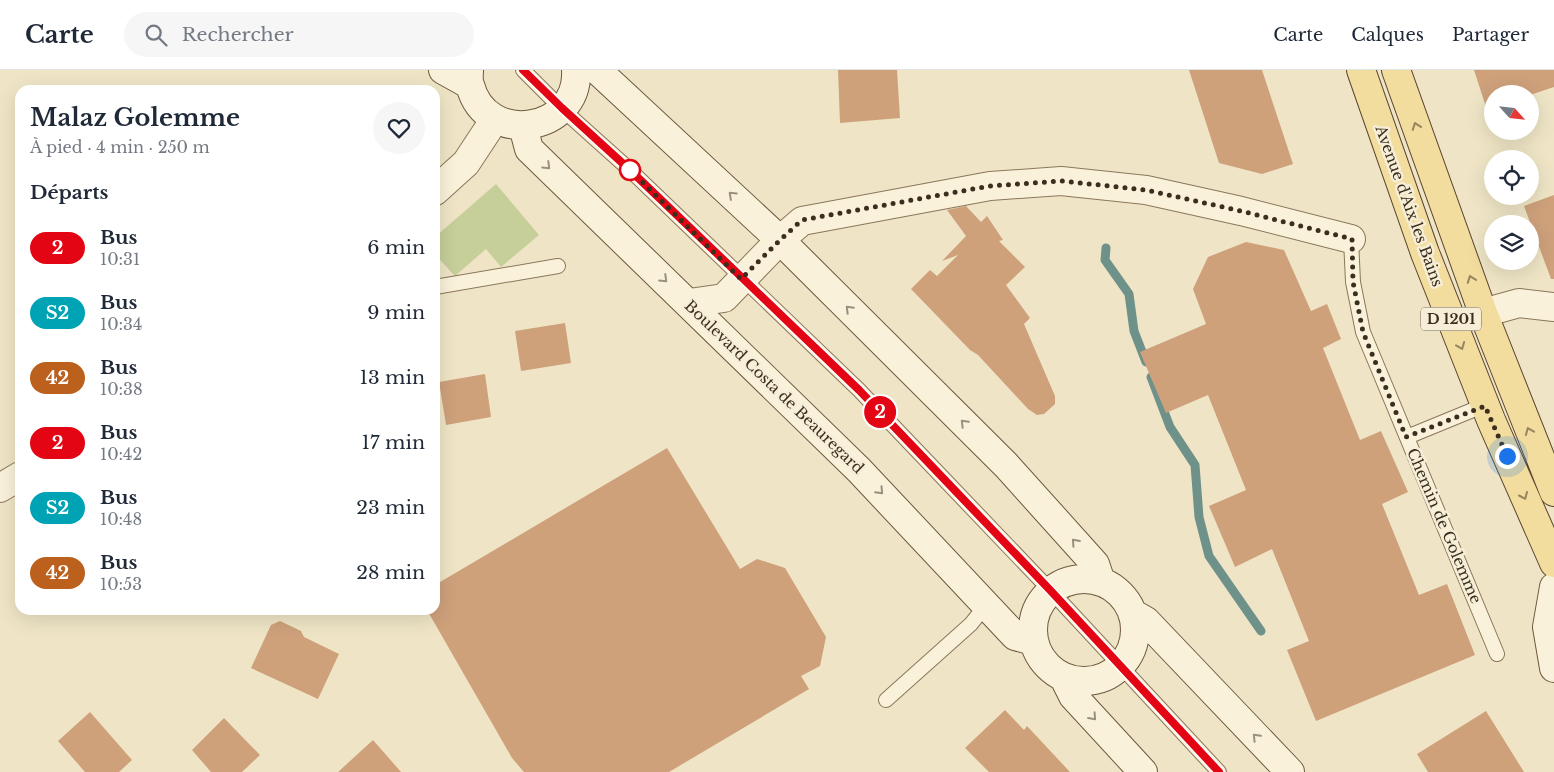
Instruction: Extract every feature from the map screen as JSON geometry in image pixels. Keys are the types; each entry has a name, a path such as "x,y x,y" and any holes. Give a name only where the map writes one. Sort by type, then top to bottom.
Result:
{"main road":[{"name":"Avenue d'Aix les Bains","path":"1361,70 1425,253 1485,406 1554,563"},
{"name":"D 1201","path":"1396,70 1483,313 1554,492"}],"street":[{"path":"443,70 469,78 479,105 495,119 508,124 523,126 544,121 562,108 572,94 576,70"},
{"path":"597,70 780,240 1006,465 1095,564 1102,582"},
{"path":"440,186 466,163 495,119"},
{"name":"Boulevard Costa de Beauregard","path":"523,126 529,149 859,470 1015,636 1033,641"},
{"name":"Chemin de Golemme","path":"689,303 724,298 802,220 990,186 1062,181 1146,190 1241,211 1352,239"},
{"path":"1483,313 1519,303 1554,307"},
{"path":"0,488 15,479"},
{"path":"1084,578 1102,582 1121,594 1132,613 1135,632 1131,651 1120,667 1104,678 1084,682 1064,678 1044,664 1033,641 1034,613 1050,590 1066,581 1084,578"},
{"path":"1554,586 1547,627 1554,668"},
{"path":"1132,613 1146,621 1290,772"},
{"path":"1064,678 1073,696 1143,772"}],"lane":[{"path":"523,70 859,390 1050,590 1219,772"},
{"name":"Chemin de Golemme","path":"1352,239 1353,282 1363,332 1497,654"},
{"path":"440,286 558,266"},
{"path":"1406,437 1485,406"},
{"path":"886,700 971,624 986,605"}],"green space":[{"path":"496,184 539,235 501,267 486,249 455,276 440,260 440,233"}],"building":[{"path":"838,70 897,70 900,118 840,123"},
{"path":"1189,70 1262,70 1293,164 1262,174 1219,163"},
{"path":"1474,70 1554,70 1554,87 1539,92 1539,85 1484,85 1484,101"},
{"path":"1554,195 1554,279 1551,279 1539,247 1539,215 1527,215 1524,206 1539,205 1539,200"},
{"path":"966,206 981,222 987,216 1003,240 999,241 1025,267 1006,285 1030,318 1024,324 1055,396 1055,404 1044,414 1037,415 1028,409 978,355 970,350 911,289 930,270 937,276 958,255 942,261 966,236 947,210"},
{"path":"1246,242 1284,250 1311,311 1327,304 1341,339 1323,348 1360,440 1381,431 1408,492 1382,504 1419,595 1447,584 1475,655 1316,721 1287,650 1309,641 1272,549 1235,567 1209,506 1246,490 1208,395 1166,413 1140,352 1206,324 1193,289 1208,257"},
{"path":"565,323 571,363 521,371 515,331"},
{"path":"485,374 491,417 446,425 440,382"},
{"path":"667,448 740,569 757,559 785,568 826,637 820,666 801,676 809,689 669,772 524,772 512,758 430,615 440,615 440,582"},
{"path":"280,621 301,631 304,637 339,654 318,699 251,668 271,625"},
{"path":"1005,710 1024,730 1027,726 1070,772 989,772 965,748"},
{"path":"1486,711 1524,772 1428,772 1417,754"},
{"path":"90,712 132,760 119,772 85,772 58,741"},
{"path":"224,718 260,755 242,772 211,772 192,750"},
{"path":"373,740 401,772 338,772"}],"waterway":[{"path":"1106,248 1105,260 1129,294 1134,331 1146,362"},
{"path":"1151,377 1170,427 1195,465 1199,517 1209,556 1261,631"}],"bus line":[{"name":"2","path":"523,70 859,390 1050,590 1219,772"}],"route":[{"path":"630,170 741,279 802,220 990,186 1062,181 1146,190 1241,211 1352,239 1353,282 1363,332 1406,437 1485,406 1507,456"}]}
